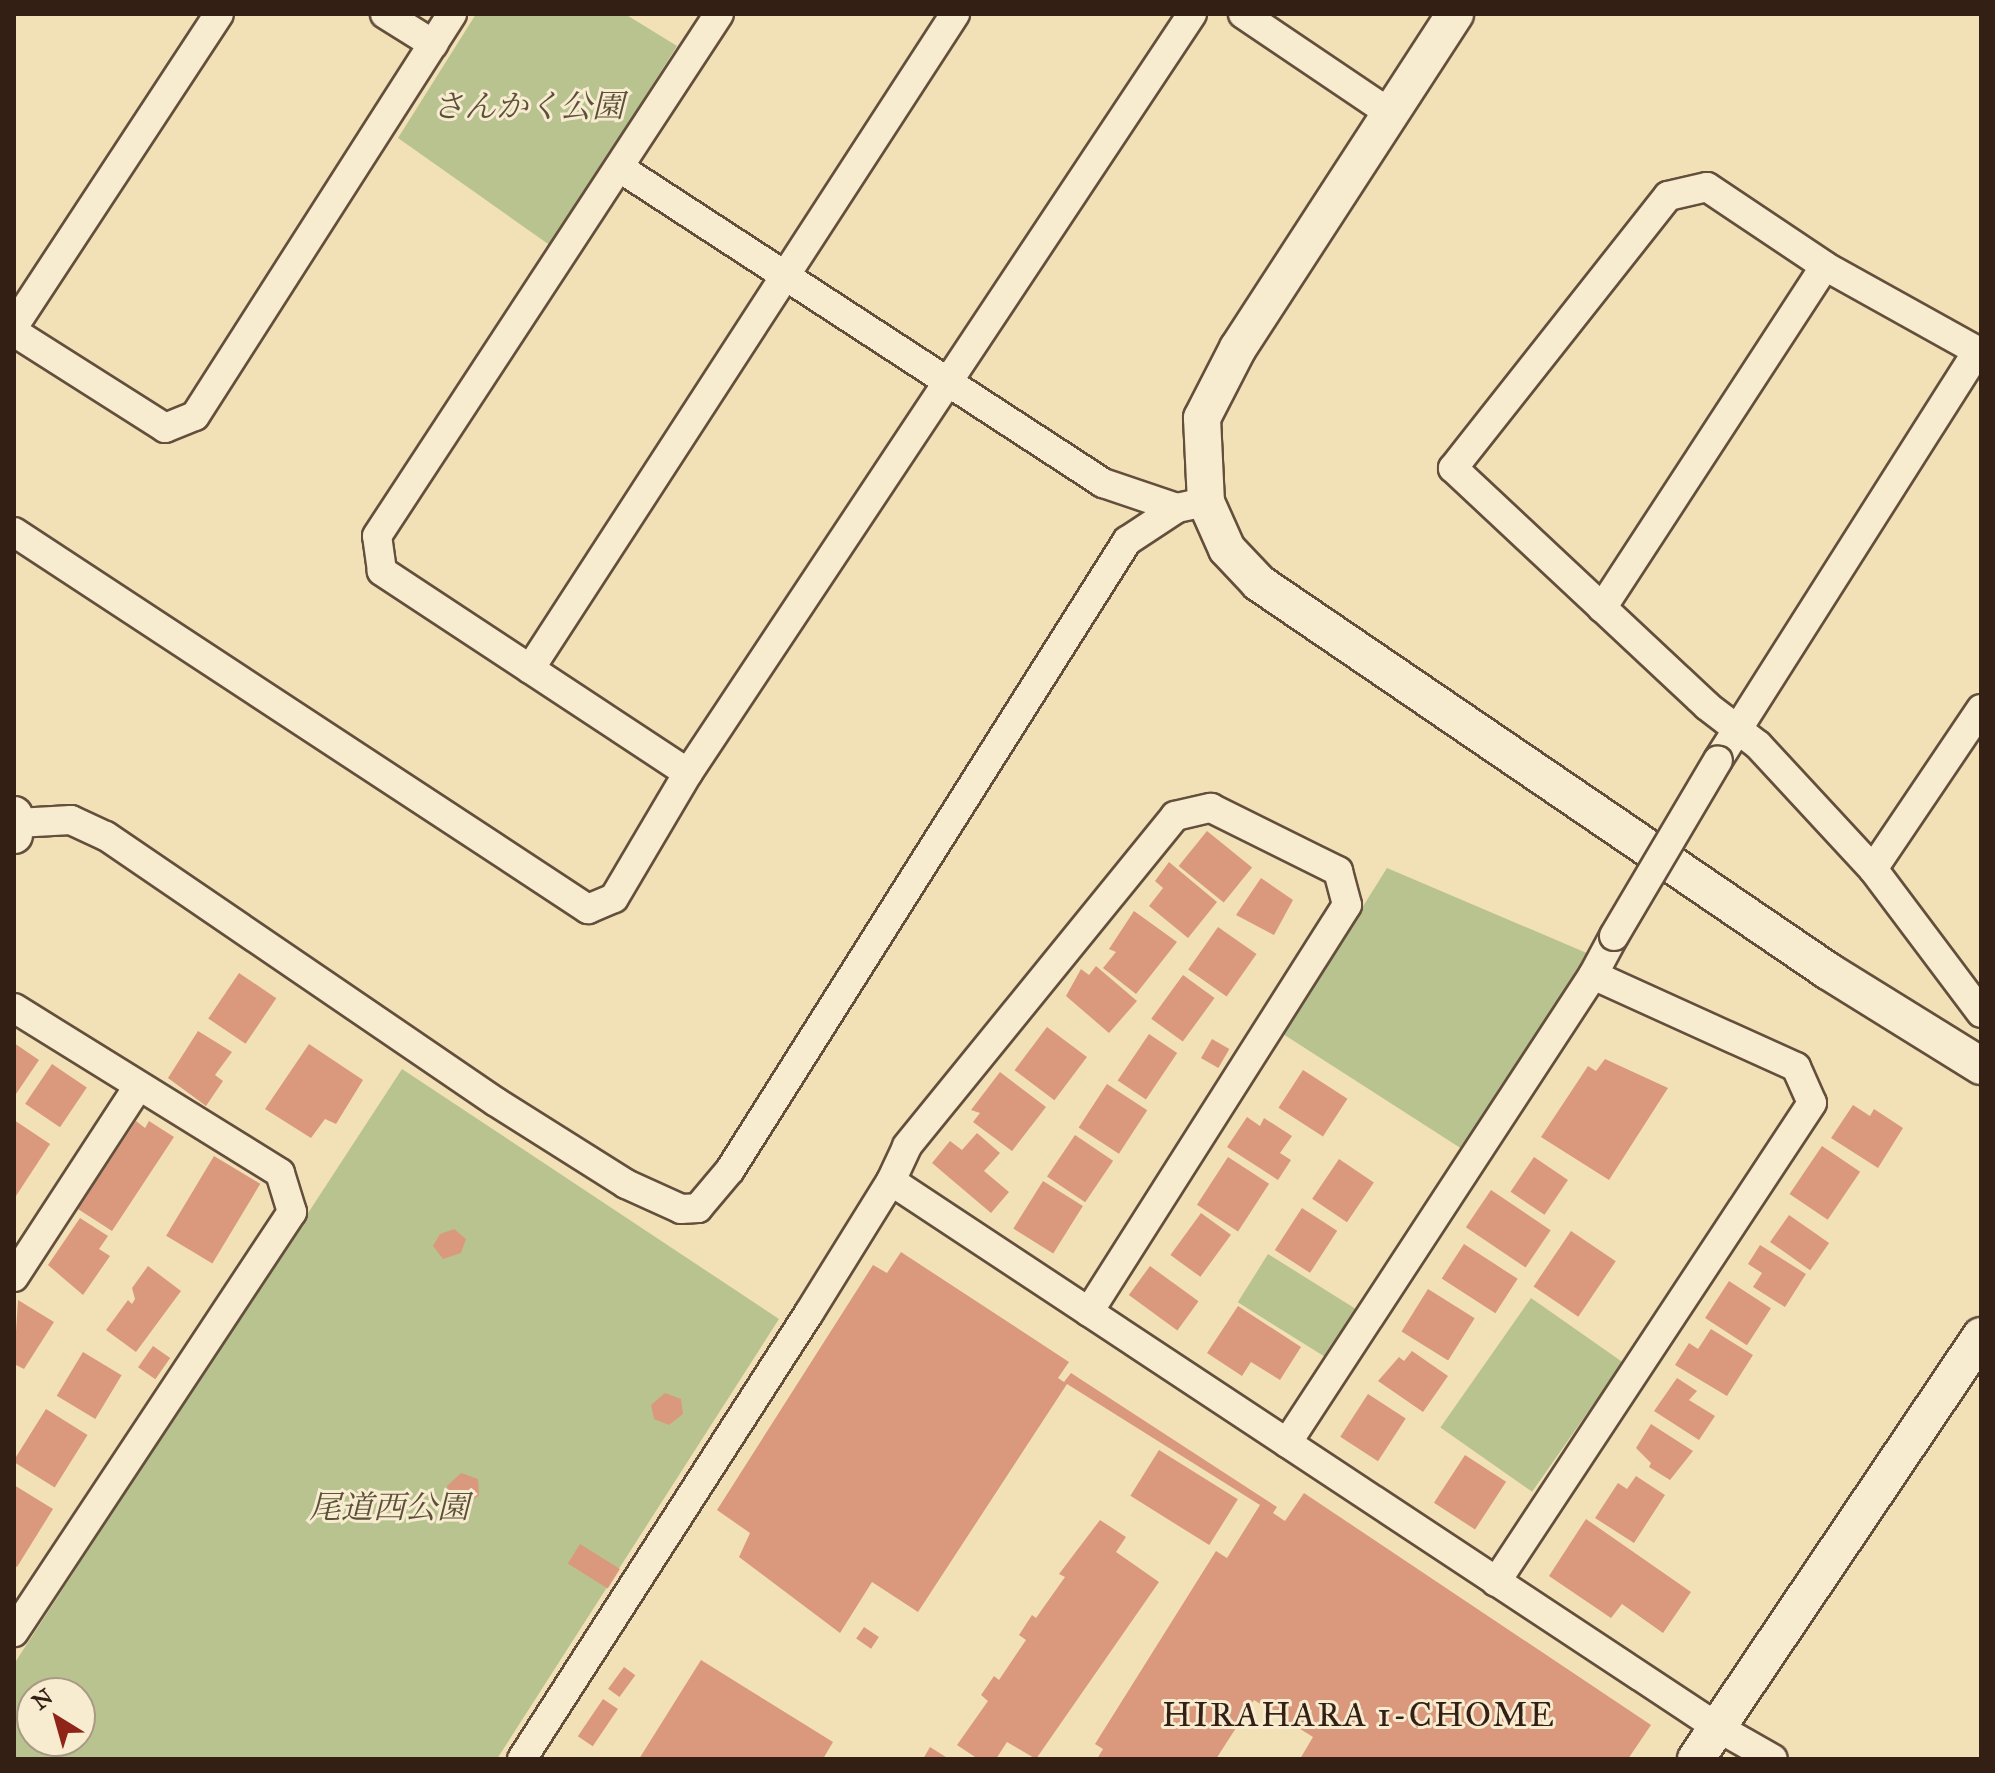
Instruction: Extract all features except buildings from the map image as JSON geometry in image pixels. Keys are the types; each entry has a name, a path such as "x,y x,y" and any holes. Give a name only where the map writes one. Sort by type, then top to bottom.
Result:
{"street":[{"path":"14,326 219,14"},
{"path":"385,14 433,44"},
{"path":"14,332 165,428 195,416 452,14"},
{"path":"688,773 382,571 377,536 719,14"},
{"path":"530,669 955,14"},
{"path":"14,532 588,909 614,898 688,773 1192,14"},
{"path":"1243,14 1393,115"},
{"path":"1192,505 1202,418 1238,348 1393,115 1455,14"},
{"path":"1393,115 1482,14"},
{"path":"620,168 785,278 950,380 1103,483 1192,505 1259,583 1828,971 1980,1063"},
{"path":"1287,1443 1593,975 1735,727 1979,352 1825,266 1707,187 1668,196 1453,468 1735,727 1873,869 1981,1013"},
{"path":"1602,608 1825,266"},
{"path":"15,824 71,820 106,836 496,1102 626,1184 681,1209 698,1208 730,1170 1127,541 1192,505"},
{"path":"1873,869 1981,709"},
{"path":"522,1759 891,1181 907,1146 1175,816 1211,808 1338,871 1347,905 1089,1312"},
{"path":"1496,1582 1812,1103 1796,1067 1593,975"},
{"path":"14,1008 137,1088 169,1101 280,1173 292,1212 19,1614"},
{"path":"14,1277 137,1088"},
{"path":"891,1181 1717,1727 1773,1759"},
{"path":"1696,1759 1747,1690 1981,1336"}],"green space":[{"name":"さんかく公園","path":"476,14 625,14 677,46 551,246 398,138"},
{"path":"1387,868 1589,954 1462,1149 1283,1034"},
{"name":"尾道西公園","path":"402,1069 779,1319 497,1759 14,1759 14,1664"},
{"path":"1268,1254 1357,1310 1327,1358 1238,1302"},
{"path":"1531,1298 1623,1362 1532,1492 1440,1427"}],"district":[{"name":"HIRAHARA 1-CHOME","path":"1359,1715"}]}
